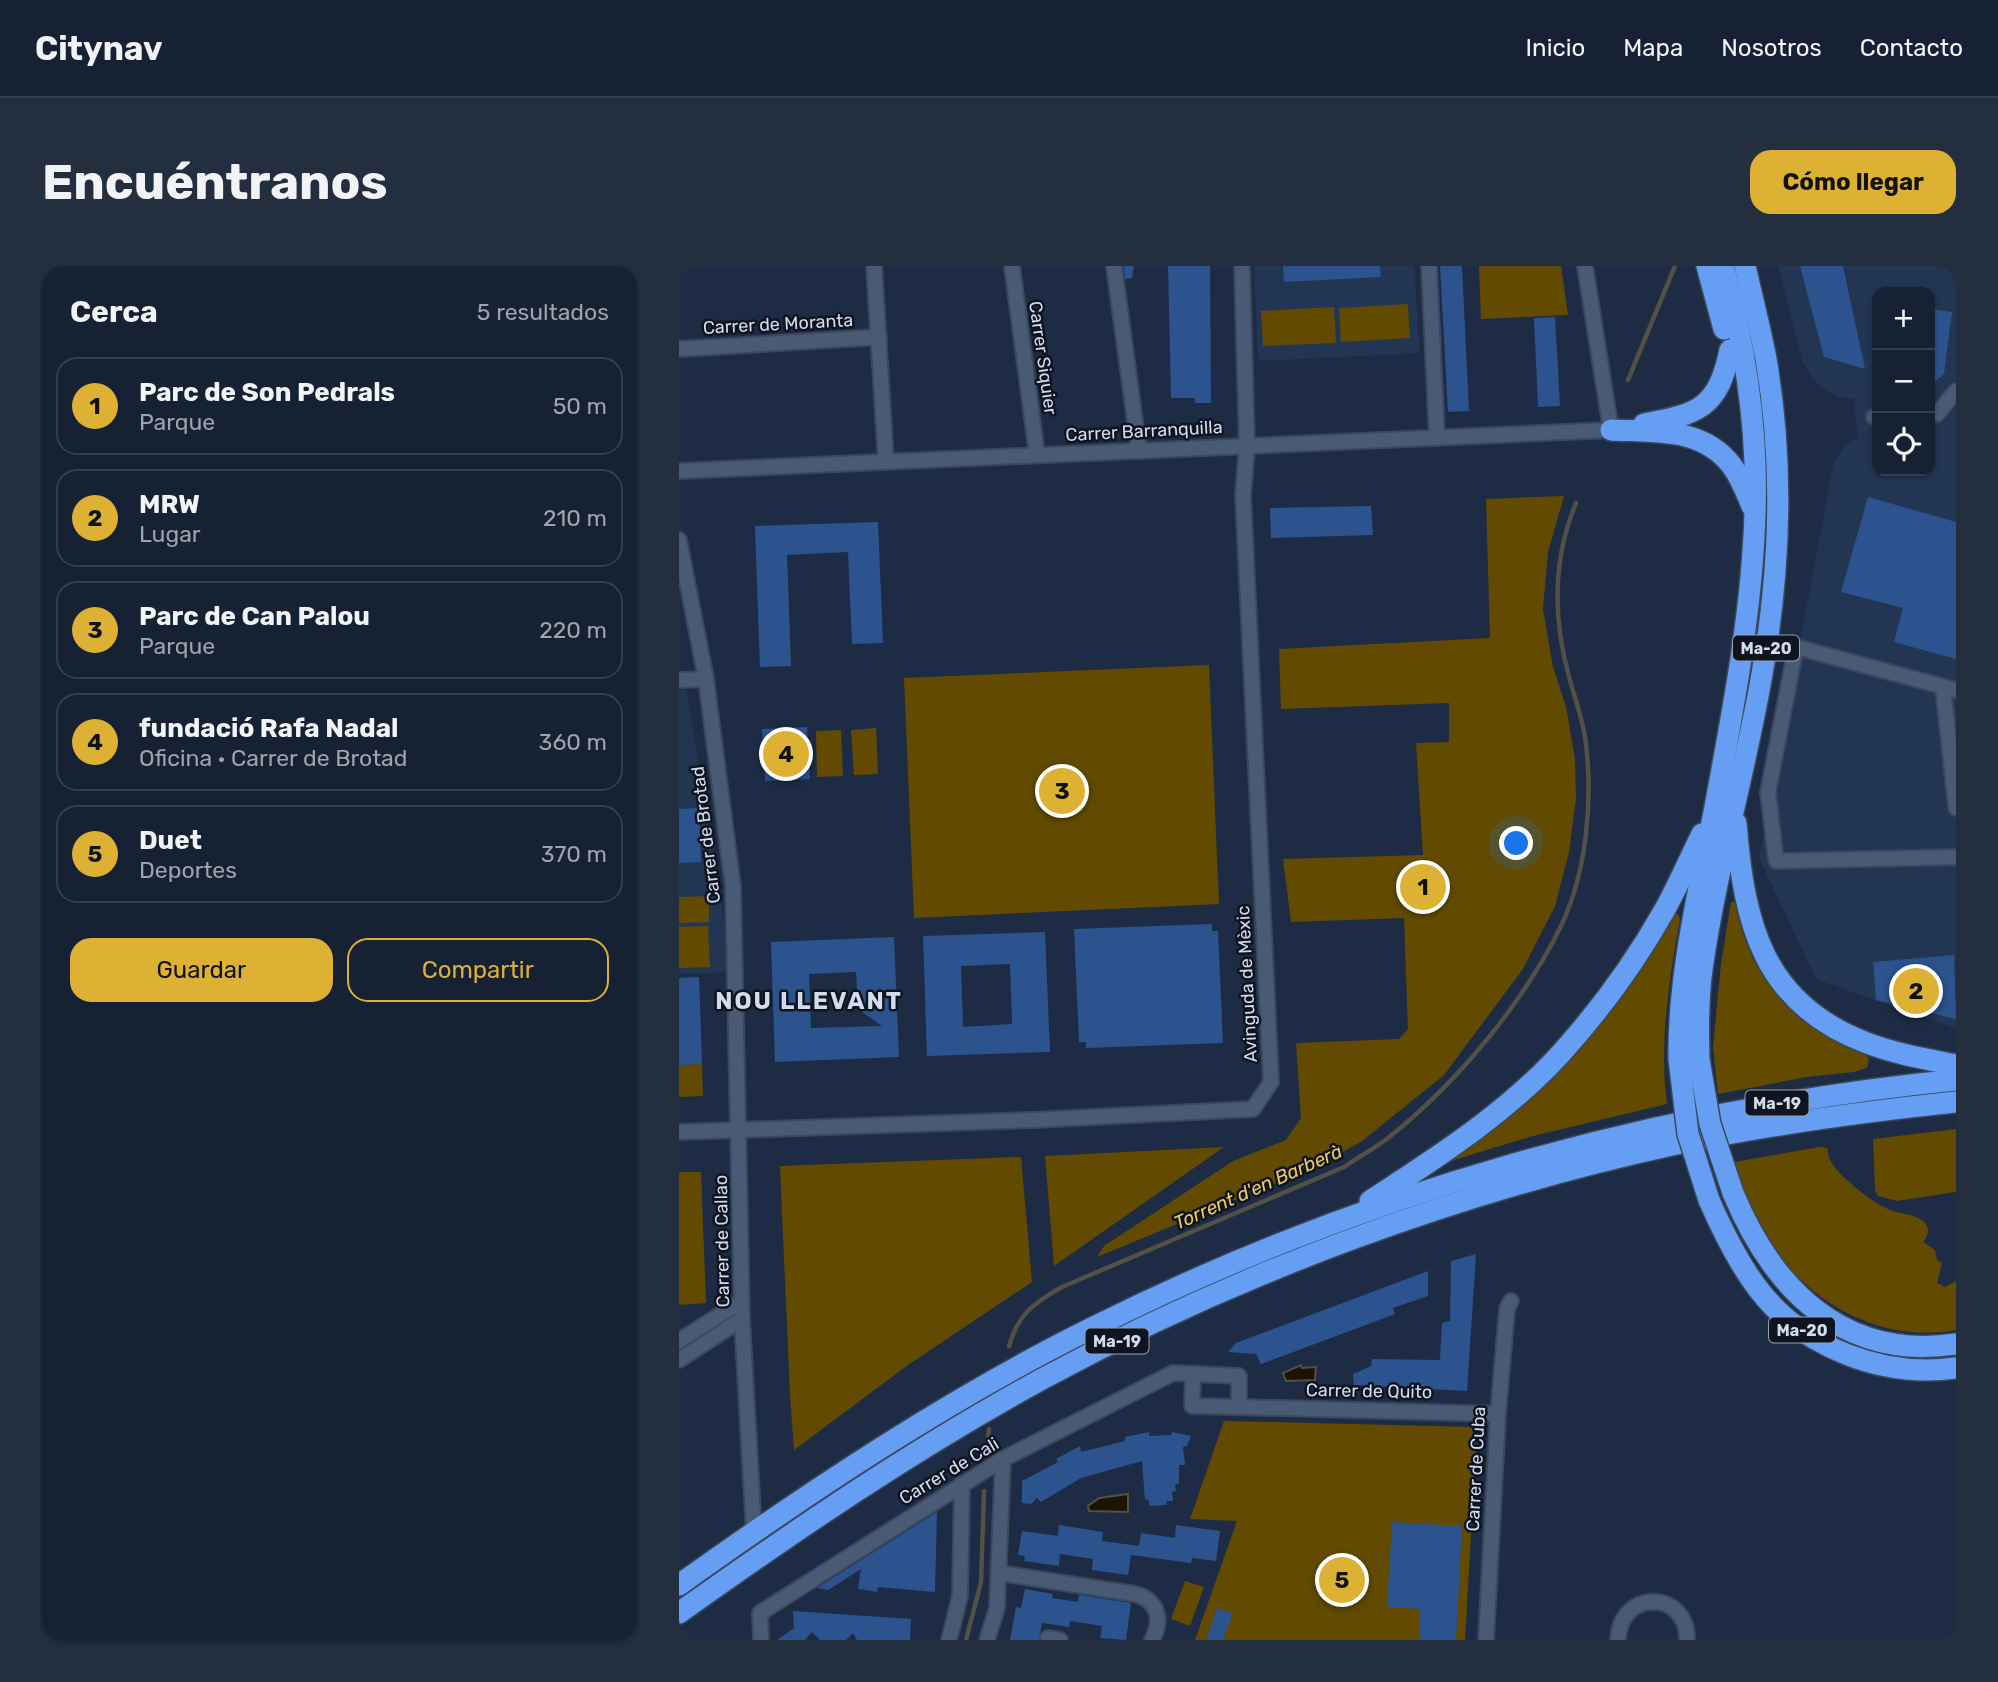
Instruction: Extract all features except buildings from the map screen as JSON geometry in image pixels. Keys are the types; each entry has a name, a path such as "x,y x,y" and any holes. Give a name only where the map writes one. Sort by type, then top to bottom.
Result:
{"highway":[{"path":"1707,266 1753,429"},
{"name":"Ma-20","path":"1723,266 1743,355 1753,429 1755,512 1748,617 1725,803"},
{"name":"Ma-20","path":"1745,266 1762,336 1775,429 1778,494 1776,555 1762,676 1725,803 1686,961 1679,1028 1733,1193 1754,1239 1773,1268 1796,1294 1825,1317 1854,1332 1892,1343 1931,1346 1956,1344"},
{"path":"1759,266 1762,336"},
{"path":"1611,430 1666,420 1702,406 1711,399 1722,381 1730,350"},
{"path":"1611,430 1683,434 1704,442 1732,466 1755,512"},
{"path":"1725,803 1749,916 1765,957 1784,986 1808,1010 1854,1038 1896,1052 1956,1065"},
{"path":"1342,1219 1442,1153 1493,1115 1570,1044 1606,998 1664,911 1725,803"},
{"name":"Ma-20","path":"1689,1059 1688,1134 1709,1200 1733,1251 1758,1289 1805,1332 1839,1351 1867,1362 1906,1368 1956,1368"},
{"name":"Ma-19","path":"679,1585 863,1460 1060,1345 1167,1293 1342,1219 1502,1166 1636,1132 1786,1102 1861,1090 1956,1080"},
{"name":"Ma-19","path":"679,1613 880,1475 998,1404 1170,1316 1310,1256 1525,1183 1672,1145 1823,1119 1955,1102"}],"street":[{"path":"874,266 886,461"},
{"name":"Carrer Siquier","path":"1012,266 1037,455"},
{"path":"1114,266 1139,450"},
{"path":"1242,266 1247,446"},
{"path":"1429,266 1437,438"},
{"path":"1585,266 1611,430"},
{"name":"Carrer de Moranta","path":"679,349 879,337"},
{"path":"1935,413 1956,391"},
{"path":"1935,414 1956,414"},
{"name":"Carrer Barranquilla","path":"679,471 1611,430"},
{"name":"Avinguda de Mèxic","path":"679,1132 1033,1120 1253,1109 1271,1079 1243,495 1247,446"},
{"name":"Carrer de Brotad","path":"679,540 706,679 733,887 740,1129"},
{"path":"1956,808 1949,688 1796,646 1768,792 1776,861 1956,857"},
{"path":"679,680 706,679"},
{"name":"Carrer de Callao","path":"679,1360 742,1319 740,1129"},
{"path":"679,1341 742,1301"},
{"name":"Carrer de Cuba","path":"1486,1640 1498,1414 1507,1309 1511,1301"},
{"path":"742,1319 754,1533"},
{"name":"Carrer de Cali","path":"761,1640 760,1613 962,1484 1003,1459 1173,1373 1193,1376"},
{"path":"1193,1376 1239,1377 1239,1407"},
{"name":"Carrer de Quito","path":"1193,1376 1192,1406 1498,1414"},
{"path":"987,1640 997,1608 1003,1459"},
{"path":"949,1640 960,1595 962,1484"},
{"path":"999,1573 1135,1594 1147,1599 1157,1610 1156,1631 1152,1640"},
{"path":"1618,1640 1623,1618 1631,1609 1641,1603 1653,1601 1675,1609 1686,1628 1686,1640"}],"shaded area":[{"path":"1254,266 1414,266 1420,353 1258,361"},
{"path":"1479,266 1561,266 1568,315 1481,319"},
{"path":"1778,266 1956,266 1956,1029 1816,979 1759,858 1834,461 1846,444 1858,438 1854,399 1839,397 1813,379 1803,362"},
{"path":"1408,304 1410,338 1341,342 1339,308"},
{"path":"1334,307 1336,343 1263,346 1261,311"},
{"path":"1564,496 1548,552 1543,609 1553,667 1566,707 1575,759 1576,798 1569,852 1555,906 1523,969 1444,1075 1361,1142 1315,1167 1097,1257 1104,1246 1233,1161 1286,1140 1301,1118 1296,1043 1399,1039 1408,1029 1404,918 1291,922 1283,859 1423,855 1416,743 1449,742 1449,703 1281,709 1279,649 1490,638 1486,499"},
{"path":"1209,665 1219,904 914,918 904,678"},
{"path":"686,689 731,972 679,974 679,690"},
{"path":"876,728 878,774 854,775 851,730"},
{"path":"841,730 843,776 817,777 816,731"},
{"path":"709,896 709,922 679,923 679,897"},
{"path":"1731,902 1735,902 1751,954 1763,977 1778,996 1816,1029 1865,1054 1869,1059 1867,1068 1718,1094 1713,1047 1721,964"},
{"path":"1673,914 1678,914 1680,919 1665,1034 1667,1104 1533,1136 1444,1163 1462,1148"},
{"path":"708,926 710,967 679,968 679,927"},
{"path":"702,1064 703,1096 679,1097 679,1065"},
{"path":"1956,1129 1956,1192 1897,1201 1878,1196 1875,1190 1873,1139"},
{"path":"1224,1147 1054,1266 1045,1156"},
{"path":"1827,1148 1833,1165 1867,1196 1885,1208 1918,1218 1926,1225 1928,1232 1923,1242 1935,1250 1937,1260 1942,1263 1937,1283 1945,1287 1956,1281 1956,1330 1921,1333 1888,1328 1857,1318 1828,1302 1802,1281 1779,1256 1760,1228 1745,1197 1734,1162"},
{"path":"1021,1157 1032,1282 908,1365 794,1450 780,1166"},
{"path":"679,1172 701,1172 706,1303 679,1305"},
{"path":"1301,1365 1302,1368 1316,1367 1315,1380 1286,1381 1283,1373"},
{"path":"1224,1421 1474,1427 1477,1432 1465,1640 1195,1640 1237,1521 1190,1519"},
{"path":"1128,1494 1128,1512 1089,1511 1088,1506 1099,1498"},
{"path":"1185,1581 1204,1587 1190,1626 1171,1619"}],"waterway":[{"name":"Torrent d'en Barberà","path":"1628,380 1675,266"},
{"name":"Torrent d'en Barberà","path":"1009,1346 1017,1326 1028,1310 1062,1287 1344,1167 1383,1142 1463,1068 1527,984 1570,906 1586,838 1589,790 1585,736 1563,652 1558,609 1559,566 1568,524 1576,503"},
{"name":"Torrent d'en Barberà","path":"986,1455 989,1429"},
{"name":"Torrent d'en Barberà","path":"966,1640 981,1582 984,1491"}],"place":[{"name":"fundació Rafa Nadal","path":"786,754"},
{"name":"Parc de Can Palou","path":"1062,791"},
{"name":"Parc de Son Pedrals","path":"1423,887"},
{"name":"MRW","path":"1916,991"},
{"name":"Duet","path":"1342,1580"}],"district":[{"name":"NOU LLEVANT","path":"809,1001"}]}
